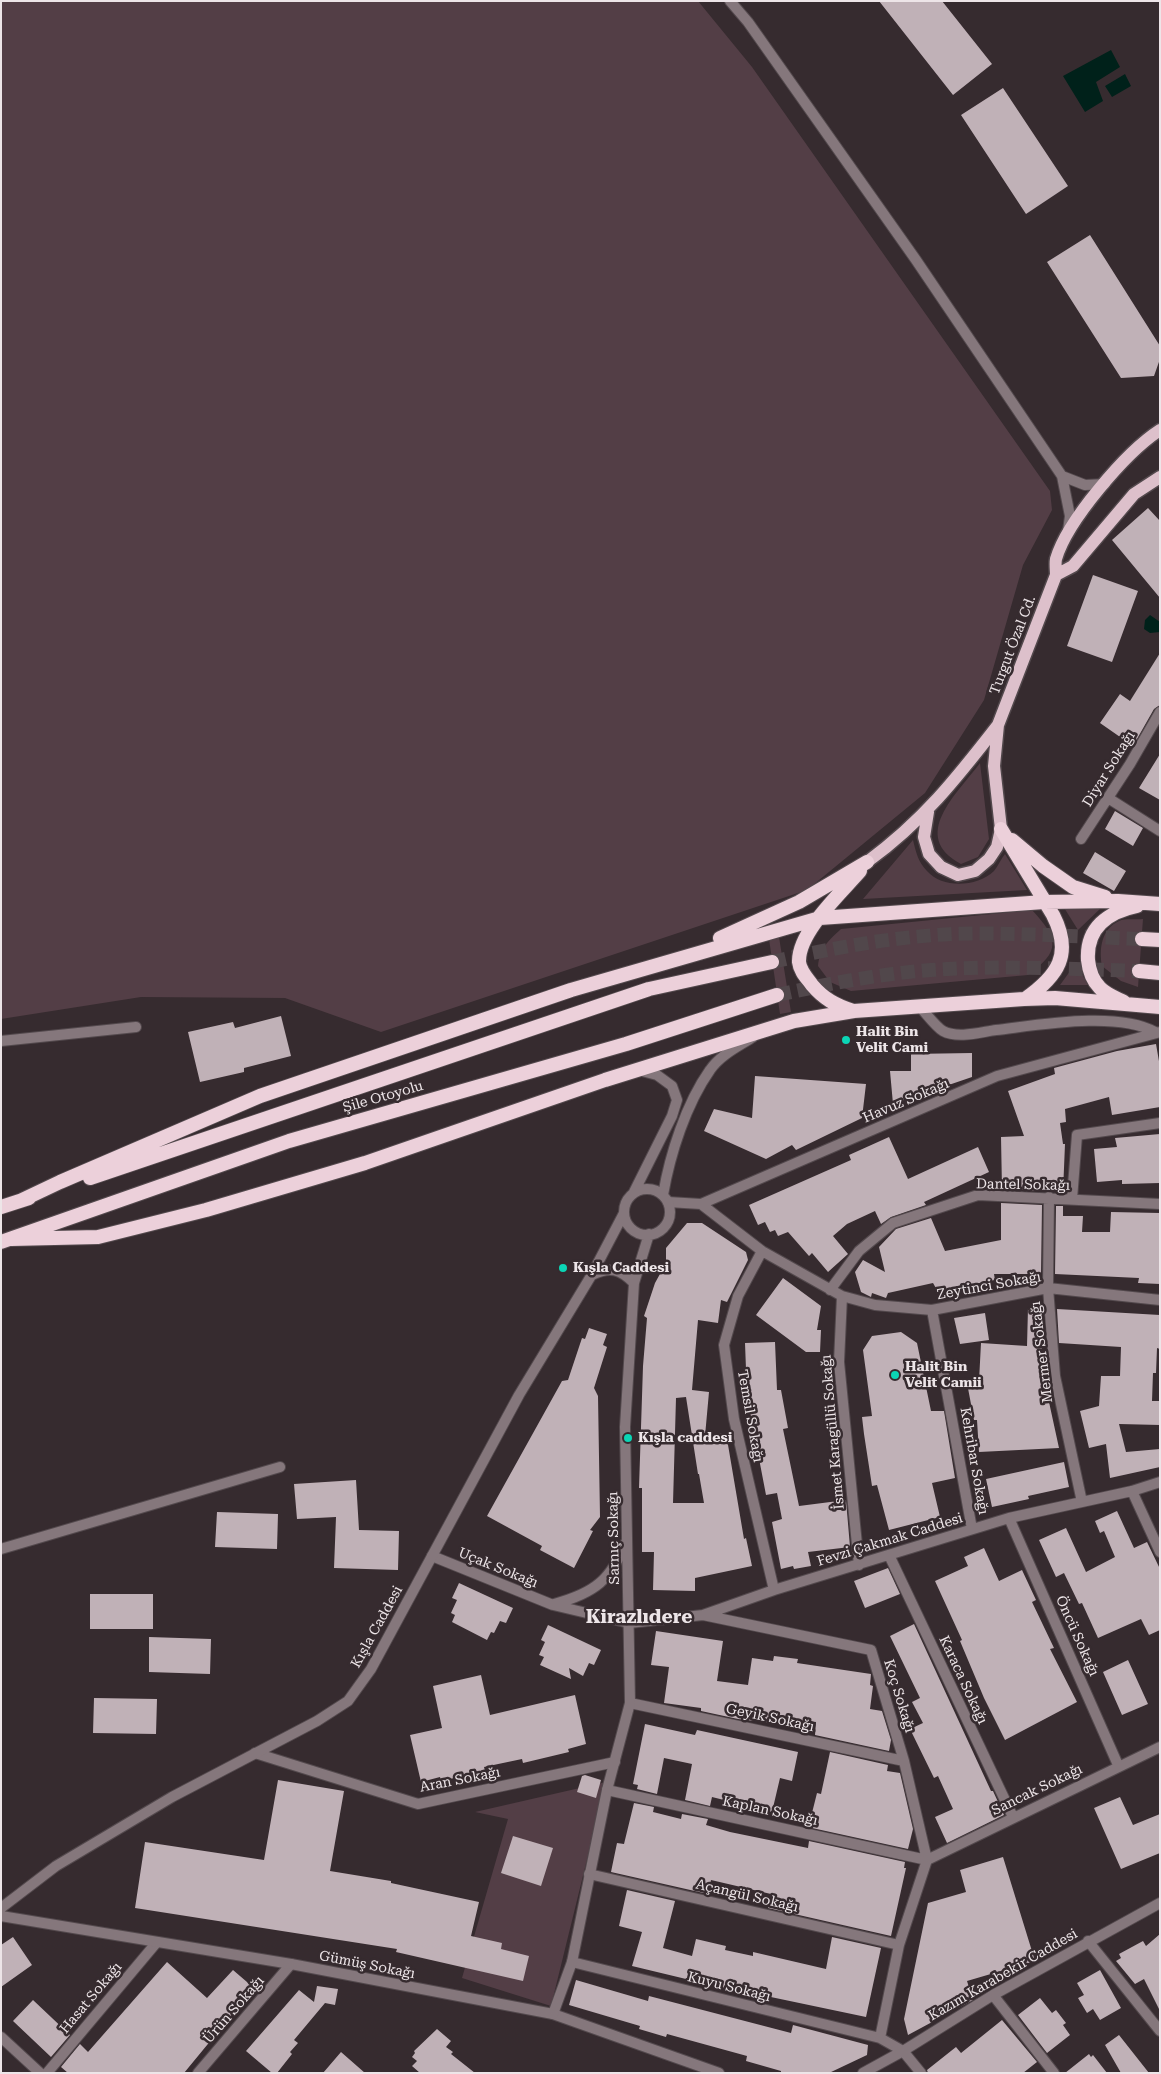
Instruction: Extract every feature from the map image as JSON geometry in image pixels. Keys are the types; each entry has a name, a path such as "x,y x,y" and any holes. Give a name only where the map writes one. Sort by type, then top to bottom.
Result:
{"highway":[{"path":"1001,829 1028,855 1073,887 1118,901"},
{"path":"1001,829 1060,928 1061,961 1050,978 1024,999"},
{"path":"854,1012 824,998 803,974 799,963 801,945 820,918 867,862"},
{"path":"678,957 784,910 867,862"},
{"path":"22,1200 260,1096 562,993 678,957 820,918 1044,902 1118,901 1158,904"},
{"path":"1129,1005 1109,995 1097,984 1089,967 1089,942 1093,930 1108,916 1135,907 1158,904"},
{"path":"1142,939 1160,940"},
{"name":"Şile Otoyolu","path":"1,1207 649,990 772,962"},
{"path":"1139,971 1160,973"},
{"name":"Şile Otoyolu","path":"6,1241 289,1141 626,1044 777,995"},
{"path":"6,1241 98,1237 206,1210 364,1163 637,1070 794,1022 854,1012 1024,999 1055,998 1160,1007"}],"main road":[{"name":"Turgut Özal Cd.","path":"998,725 1056,575 1055,561 1068,530 1119,466 1160,430"},
{"path":"1056,575 1073,566 1134,494 1160,477"},
{"path":"867,862 898,840 928,812 998,725"},
{"path":"928,812 924,836 930,854 941,867 958,875 975,871 989,859 997,847 1001,829 994,766 998,725"}],"street":[{"path":"730,1 748,22 916,260 1062,476 1070,516 1068,530"},
{"path":"1062,476 1085,485 1105,484"},
{"name":"Diyar Sokağı","path":"1081,839 1160,713"},
{"path":"1108,798 1160,831"},
{"path":"919,1006 944,1031 964,1034 1078,1022 1122,1022 1158,1032"},
{"path":"1,1041 136,1027"},
{"name":"Havuz Sokağı","path":"666,1199 701,1204 997,1076 1158,1032"},
{"path":"637,1070 657,1075 665,1080 672,1086 677,1100 672,1116 634,1192 628,1198 624,1212 629,1227 642,1234 649,1234 656,1233 667,1223 670,1216 666,1199 668,1167 680,1132 711,1069 728,1053 758,1034"},
{"path":"1072,1199 1077,1135 1160,1123"},
{"path":"634,1192 649,1189 666,1199"},
{"name":"Dantel Sokağı","path":"830,1290 859,1251 893,1223 978,1195 1049,1197 1160,1204"},
{"name":"Mermer Sokağı","path":"1049,1197 1048,1288 1055,1376 1082,1502"},
{"name":"Zeytinci Sokağı","path":"701,1204 762,1251 842,1296 875,1305 932,1310 1048,1288 1160,1300"},
{"name":"Kışla Caddesi","path":"1,1908 56,1866 172,1797 317,1721 348,1701 371,1670 519,1395 591,1276 624,1212"},
{"name":"Sarnıç Sokağı","path":"553,2014 572,1962 607,1790 630,1703 625,1427 634,1283 649,1234"},
{"name":"Temsil Sokağı","path":"762,1251 738,1296 724,1345 734,1419 774,1590"},
{"path":"591,1276 603,1269 614,1269 624,1273 634,1283"},
{"name":"İsmet Karagüllü Sokağı","path":"842,1296 839,1362 859,1565"},
{"name":"Kehribar Sokağı","path":"932,1310 972,1529"},
{"path":"1,1549 280,1467"},
{"name":"Fevzi Çakmak Caddesi","path":"629,1623 703,1615 774,1590 972,1529 1010,1518 1132,1491 1160,1482"},
{"path":"1132,1491 1160,1552"},
{"name":"Öncü Sokağı","path":"1010,1518 1118,1765"},
{"path":"553,1605 580,1597 606,1578 618,1561 627,1540"},
{"name":"Karaca Sokağı","path":"889,1555 1013,1817"},
{"name":"Uçak Sokağı","path":"432,1556 553,1605 629,1623"},
{"name":"Koç Sokağı","path":"703,1615 871,1650 904,1760 927,1860"},
{"name":"Geyik Sokağı","path":"630,1703 904,1760"},
{"name":"Sancak Sokağı","path":"927,1860 1118,1765 1160,1747"},
{"name":"Aran Sokağı","path":"255,1753 418,1804 615,1762"},
{"name":"Kaplan Sokağı","path":"607,1790 927,1860"},
{"path":"880,2038 899,1945 927,1860"},
{"name":"Açangül Sokağı","path":"589,1874 899,1945"},
{"name":"Kazım Karabekir Caddesi","path":"863,2073 903,2051 993,1995 1088,1941 1160,1904"},
{"name":"Gümüş Sokağı","path":"1,1916 291,1964 553,2014 718,2073"},
{"path":"1088,1941 1160,2031"},
{"name":"Hasat Sokağı","path":"47,2073 156,1942"},
{"name":"Kuyu Sokağı","path":"572,1962 880,2038 903,2051"},
{"name":"Ürün Sokağı","path":"198,2073 291,1964"},
{"path":"993,1995 1054,2073"},
{"path":"1,2037 40,2073"},
{"path":"903,2051 921,2073"}],"shaded area":[{"path":"1,1 698,1 752,67 1050,491 1052,510 1023,565 984,700 925,793 807,890 381,1032 285,998 141,997 1,1019"},
{"path":"1111,50 1120,67 1096,82 1103,101 1085,112 1063,76"},
{"path":"1125,74 1131,86 1112,97 1105,86"},
{"path":"1150,615 1160,622 1160,632 1150,633 1144,629 1145,620"},
{"path":"980,763 989,839 978,857 961,864 946,853 939,841 938,828 942,815 950,801"},
{"path":"913,840 921,864 934,877 942,881 960,884 979,880 994,871 1005,854 1027,890 863,899"},
{"path":"1063,906 1102,907 1078,930"},
{"path":"1032,910 1047,929 1052,944 1051,952 1046,959 1028,975 851,991 830,982 818,966 825,945 841,929"},
{"path":"1143,919 1138,987 1121,981 1102,966 1101,947 1108,929 1113,925 1122,920"},
{"path":"779,937 791,1012 780,1014 769,939"},
{"path":"1076,963 1088,985 1060,985"},
{"path":"606,1782 551,2006 462,1978 508,1819 475,1812"}],"building":[{"path":"879,1 942,1 992,64 953,95"},
{"path":"1003,88 1068,186 1026,214 961,115"},
{"path":"1090,235 1160,346 1160,359 1154,376 1121,378 1047,262"},
{"path":"1148,508 1160,521 1160,598 1112,540"},
{"path":"1093,575 1138,591 1112,662 1067,646"},
{"path":"1160,653 1160,705 1154,709 1133,746 1100,723 1120,694 1130,701"},
{"path":"1160,754 1160,800 1139,788"},
{"path":"1115,811 1143,828 1133,846 1105,829"},
{"path":"1095,852 1126,871 1114,891 1083,873"},
{"path":"281,1016 291,1056 244,1068 244,1072 200,1082 188,1032 233,1022 235,1028"},
{"path":"1156,1044 1160,1067 1160,1107 1112,1115 1109,1097 1065,1109 1066,1122 1060,1123 1063,1144 1065,1144 1063,1192 1002,1189 1001,1137 1024,1136 1008,1091 1055,1074 1054,1068 1117,1051"},
{"path":"972,1053 972,1077 893,1104 890,1071 911,1071 911,1054"},
{"path":"755,1076 866,1084 862,1118 796,1150 792,1145 766,1159 704,1131 714,1109 752,1118"},
{"path":"1160,1134 1160,1183 1122,1184 1122,1180 1097,1182 1094,1149 1117,1147 1115,1138"},
{"path":"889,1137 908,1179 978,1147 989,1172 924,1202 926,1205 891,1217 881,1224 875,1211 847,1224 833,1236 848,1254 828,1272 812,1253 809,1256 788,1232 778,1236 775,1230 770,1232 765,1222 758,1225 749,1205 851,1160 849,1155"},
{"path":"1001,1203 1042,1205 1041,1274 994,1274 995,1280 964,1286 966,1290 950,1299 950,1293 941,1297 933,1283 888,1293 886,1298 872,1293 871,1297 861,1292 855,1272 863,1260 885,1272 879,1247 896,1229 931,1218 945,1251 1001,1240"},
{"path":"1056,1206 1063,1206 1063,1216 1083,1216 1082,1232 1110,1232 1111,1212 1160,1213 1160,1284 1138,1283 1139,1278 1055,1274"},
{"path":"687,1223 702,1223 746,1252 748,1260 727,1302 721,1300 718,1323 698,1320 692,1390 709,1392 705,1436 726,1433 744,1539 746,1538 752,1566 695,1578 695,1591 653,1590 654,1552 642,1552 642,1488 639,1488 643,1366 647,1318 644,1316 655,1283 666,1263 666,1248","holes":["686,1397 704,1503 673,1503 676,1398"]},
{"path":"783,1278 821,1306 817,1330 821,1330 820,1352 806,1352 756,1315"},
{"path":"1028,1308 1043,1308 1045,1343 1042,1342 1040,1380 1044,1379 1059,1448 979,1452 977,1420 974,1420 967,1383 979,1381 981,1343 1027,1346"},
{"path":"1057,1309 1160,1315 1160,1349 1157,1348 1156,1373 1153,1373 1152,1401 1160,1401 1160,1425 1119,1424 1126,1452 1160,1449 1160,1467 1110,1478 1106,1444 1089,1448 1080,1411 1099,1406 1101,1376 1120,1376 1121,1347 1059,1343"},
{"path":"985,1313 989,1340 960,1344 954,1318"},
{"path":"589,1328 607,1334 603,1345 607,1347 594,1388 598,1396 600,1517 590,1530 593,1531 574,1568 540,1550 542,1546 487,1516 562,1381 568,1380 582,1338 585,1339"},
{"path":"901,1332 917,1343 931,1411 944,1411 955,1478 932,1483 940,1517 889,1530 877,1485 872,1486 864,1434 862,1417 872,1416 863,1350 872,1336"},
{"path":"775,1342 777,1390 781,1390 788,1428 783,1429 799,1506 846,1500 850,1547 808,1552 811,1566 794,1569 793,1566 781,1569 772,1522 782,1519 777,1493 766,1495 747,1396 745,1343"},
{"path":"1064,1462 1069,1487 1028,1496 1029,1499 992,1507 986,1479"},
{"path":"356,1480 359,1530 399,1531 398,1570 334,1568 336,1517 297,1519 294,1484"},
{"path":"1117,1511 1134,1548 1147,1542 1160,1569 1160,1630 1149,1635 1141,1619 1098,1638 1082,1603 1079,1604 1064,1573 1056,1577 1039,1540 1066,1528 1086,1572 1115,1557 1104,1531 1100,1533 1095,1521"},
{"path":"217,1512 278,1514 277,1549 215,1547"},
{"path":"984,1548 999,1581 1022,1570 1036,1600 1032,1602 1054,1648 1050,1649 1077,1702 1005,1740 984,1698 960,1641 962,1640 935,1581 968,1566 964,1557"},
{"path":"888,1568 900,1594 865,1608 854,1581"},
{"path":"459,1583 513,1608 506,1623 500,1621 494,1633 491,1632 487,1640 452,1622 455,1615 451,1613 457,1600 452,1598"},
{"path":"90,1594 153,1594 153,1629 90,1629"},
{"path":"914,1624 991,1791 993,1791 1004,1815 947,1843 935,1817 953,1809 938,1776 934,1778 910,1729 923,1723 912,1702 920,1698 890,1636"},
{"path":"548,1625 601,1650 594,1665 589,1663 583,1676 569,1668 571,1679 540,1665 544,1657 539,1655 545,1642 541,1640"},
{"path":"656,1631 723,1641 717,1681 748,1685 752,1658 773,1661 774,1656 798,1659 797,1663 871,1674 870,1685 873,1686 870,1709 882,1711 891,1740 889,1751 815,1735 816,1722 790,1719 789,1725 738,1719 701,1711 701,1708 664,1703 669,1667 651,1665"},
{"path":"149,1637 211,1639 210,1674 149,1672"},
{"path":"1128,1660 1148,1704 1122,1715 1103,1672"},
{"path":"481,1675 490,1715 575,1695 586,1744 568,1749 569,1752 523,1763 522,1759 484,1767 485,1771 441,1781 440,1777 421,1782 410,1735 442,1728 433,1686"},
{"path":"94,1698 157,1699 156,1734 93,1733"},
{"path":"645,1724 695,1735 697,1730 798,1752 792,1781 780,1778 772,1812 712,1797 710,1806 685,1800 692,1764 664,1758 657,1794 637,1789 638,1785 633,1784"},
{"path":"830,1752 888,1765 887,1771 900,1773 913,1829 908,1849 812,1828 813,1822 810,1821 817,1793 821,1794"},
{"path":"585,1775 601,1780 596,1798 577,1792 582,1776"},
{"path":"278,1780 344,1791 330,1871 391,1881 391,1883 479,1902 471,1936 502,1943 501,1949 529,1956 523,1981 396,1952 397,1949 135,1908 145,1842 264,1860"},
{"path":"1120,1797 1133,1825 1160,1814 1160,1853 1121,1869 1094,1808"},
{"path":"634,1803 654,1807 653,1812 681,1819 682,1814 708,1819 706,1825 730,1832 808,1848 809,1841 905,1862 904,1868 906,1868 891,1936 768,1908 771,1894 711,1880 708,1894 611,1872 617,1843 624,1844"},
{"path":"513,1836 553,1848 541,1886 501,1873"},
{"path":"1003,1857 1035,1961 967,1981 973,2000 908,2035 904,2019 928,1903 966,1892 960,1870"},
{"path":"627,1890 675,1901 663,1948 692,1956 696,1939 726,1946 725,1950 753,1956 753,1952 826,1969 832,1937 881,1948 866,2017 766,1996 765,1998 632,1966 642,1932 619,1926"},
{"path":"1160,1934 1160,2011 1144,1979 1135,1984 1116,1961 1121,1958 1119,1954 1143,1941 1146,1946"},
{"path":"13,1937 32,1965 1,1987 1,1945"},
{"path":"167,1962 207,1998 233,1970 254,1988 184,2073 68,2073 61,2067 80,2044 88,2052"},
{"path":"1100,1970 1121,2008 1100,2020 1093,2009 1087,2013 1078,1998 1084,1995 1077,1983"},
{"path":"576,1980 648,2001 649,1996 791,2033 793,2025 868,2045 867,2055 829,2073 781,2073 781,2071 746,2061 747,2056 667,2034 666,2037 639,2029 640,2026 569,2005"},
{"path":"317,1986 338,1989 335,2005 325,2003 294,2040 298,2043 290,2052 292,2054 277,2073 272,2073 246,2051 299,1990 314,2002"},
{"path":"1040,1998 1052,2013 1056,2010 1066,2023 1063,2025 1070,2035 1047,2053 1018,2015"},
{"path":"33,2000 70,2035 51,2057 13,2021"},
{"path":"1002,2020 1037,2062 1023,2073 928,2073 927,2070 956,2047 961,2053"},
{"path":"437,2029 451,2041 446,2047 453,2052 451,2054 475,2073 420,2073 412,2066 417,2061 412,2057 415,2053 414,2051"},
{"path":"1119,2035 1149,2073 1121,2073 1105,2045"},
{"path":"341,2052 365,2073 323,2073"},
{"path":"1089,2054 1091,2057 1093,2055 1107,2073 1065,2073"}],"tunnel":[{"path":"772,962 862,944 952,934 1023,934 1142,939"},
{"path":"777,995 853,980 931,970 1061,968 1139,971"}],"place":[{"name":"Halit Bin Velit Cami","path":"846,1040"},
{"name":"Kışla Caddesi","path":"563,1268"},
{"name":"Halit Bin Velit Camii","path":"895,1375"},
{"name":"Kışla caddesi","path":"628,1438"}],"district":[{"name":"Kirazlıdere","path":"639,1617"}]}
